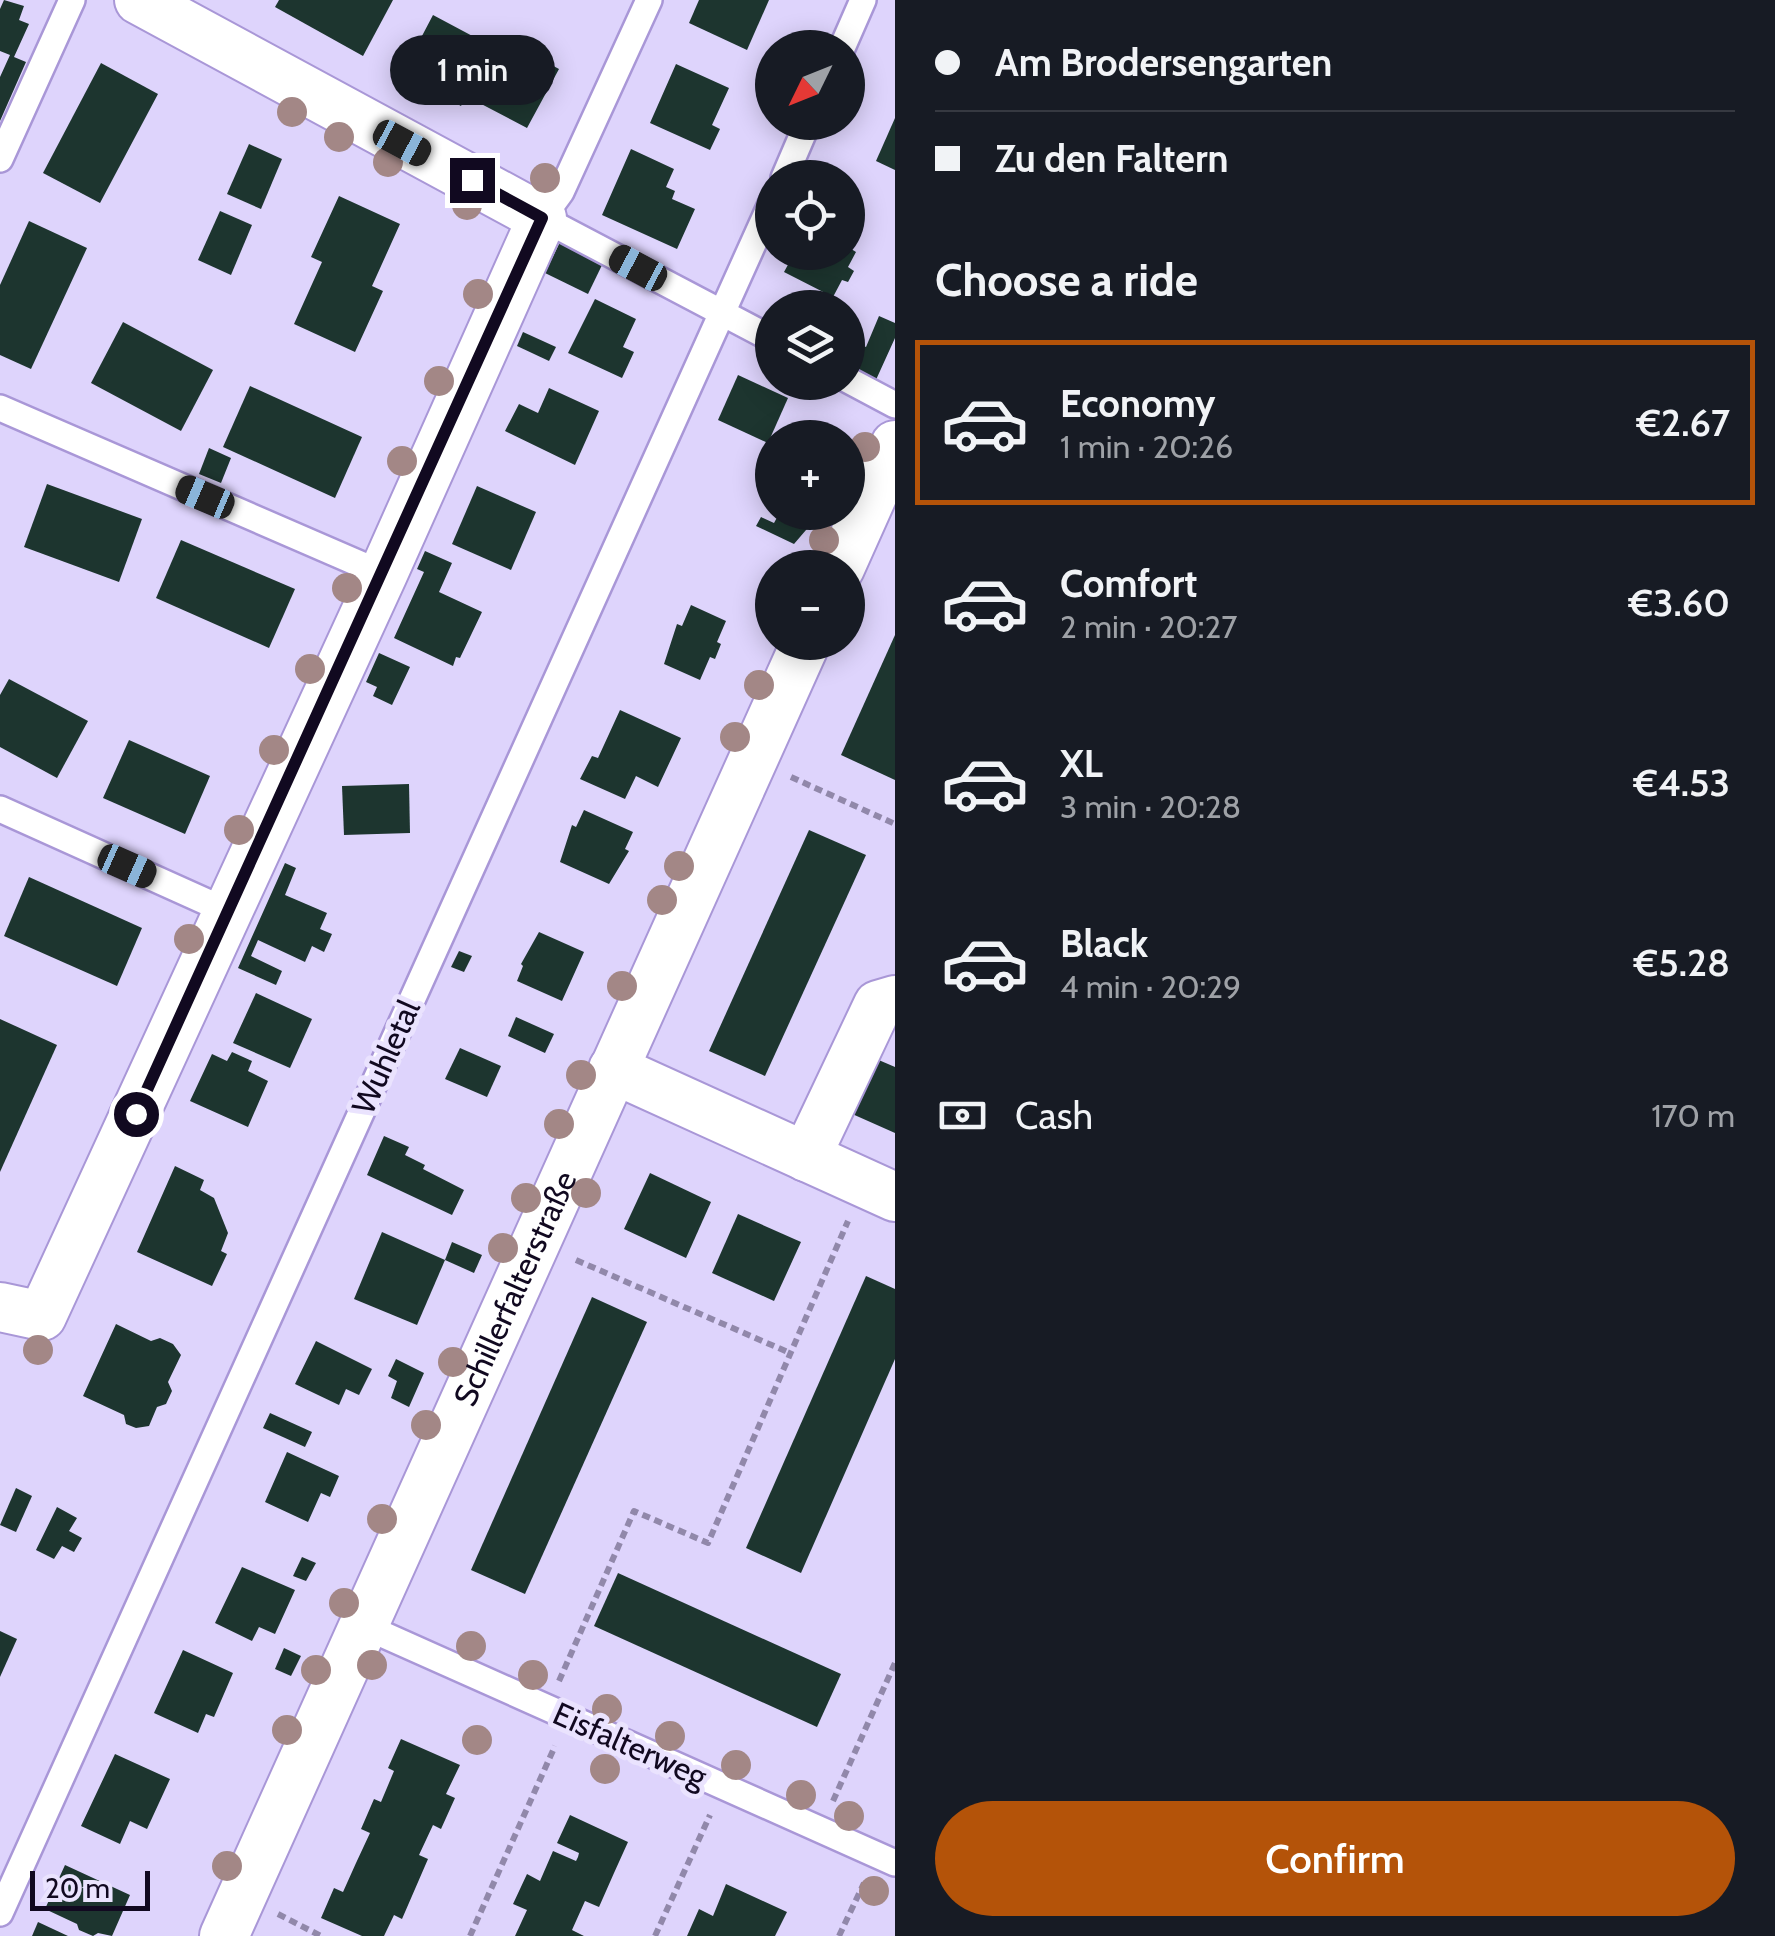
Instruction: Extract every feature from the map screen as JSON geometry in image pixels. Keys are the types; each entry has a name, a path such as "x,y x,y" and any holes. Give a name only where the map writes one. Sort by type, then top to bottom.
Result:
{"street":[{"path":"0,1308 42,1316 542,218 138,0"},
{"path":"849,550 892,461"},
{"name":"Schillerfalterstraße","path":"224,1936 798,660"},
{"path":"806,1157 878,1005 895,1000"},
{"path":"613,1069 880,1190"}],"lane":[{"path":"0,159 72,0"},
{"path":"649,0 561,192 542,218 755,330"},
{"path":"850,30 864,0"},
{"name":"Wuhletal","path":"0,1913 755,240"},
{"path":"865,389 895,405"},
{"path":"0,408 383,574"},
{"path":"0,809 228,912"},
{"name":"Eisfalterweg","path":"364,1626 886,1859"}],"path":[{"path":"786,774 895,824"},
{"path":"470,1936 634,1512 708,1543 790,1353 880,1190"},
{"path":"570,1257 790,1353"},
{"path":"821,1830 895,1662"},
{"path":"655,1936 723,1786"},
{"path":"838,1936 886,1859"},
{"path":"277,1914 322,1936"}],"building":[{"path":"4,0 24,6 19,20 29,24 14,57 26,62 0,121 0,77 10,55 0,51 0,9"},
{"path":"279,0 393,0 363,56 275,7"},
{"path":"699,0 769,0 747,50 689,23"},
{"path":"433,15 493,47 498,36 559,69 527,128 466,96 461,106 402,74"},
{"path":"101,63 158,94 100,203 43,173"},
{"path":"676,64 729,88 712,125 720,129 710,150 650,123"},
{"path":"895,118 895,170 876,161"},
{"path":"249,144 282,159 261,209 227,194"},
{"path":"631,149 674,169 666,187 675,191 672,199 695,209 677,249 602,215"},
{"path":"339,196 400,224 372,286 383,291 355,352 294,324 322,262 311,257"},
{"path":"220,211 252,225 231,275 198,260"},
{"path":"29,221 87,248 31,369 0,355 0,285"},
{"path":"560,242 603,263 588,294 545,273"},
{"path":"854,271 837,290 819,290 784,272"},
{"path":"595,299 636,319 623,347 634,352 622,378 568,353"},
{"path":"879,316 895,323 895,338 875,382 865,377 866,347"},
{"path":"123,322 213,370 181,431 91,383"},
{"path":"523,332 556,347 549,361 517,346"},
{"path":"738,375 755,383 755,400 787,400 778,420 755,420 755,437 718,420"},
{"path":"250,386 362,437 335,498 223,447"},
{"path":"549,388 599,411 575,465 505,431 519,404 538,413"},
{"path":"209,448 231,458 221,483 199,474"},
{"path":"47,484 142,519 119,582 24,547"},
{"path":"477,486 536,512 511,570 452,544"},
{"path":"764,530 806,530 794,544"},
{"path":"181,540 295,589 269,648 156,598"},
{"path":"425,551 452,563 439,592 482,612 453,666 394,638 424,572 417,569"},
{"path":"691,605 726,621 715,659 710,657 700,680 664,664 677,624 682,626"},
{"path":"895,635 895,780 841,755"},
{"path":"379,653 410,667 392,705 373,696 377,687 366,682"},
{"path":"9,679 88,721 57,778 0,747 0,695"},
{"path":"620,710 681,738 658,787 636,776 625,799 580,779 592,756 598,758"},
{"path":"129,740 210,776 185,834 103,798"},
{"path":"409,784 410,833 344,835 342,786"},
{"path":"584,810 633,832 625,849 629,851 609,884 560,862 572,825 576,827"},
{"path":"809,830 866,855 765,1076 709,1051"},
{"path":"285,863 296,868 285,895 327,913 320,929 332,934 324,952 312,946 305,962 258,940 251,956 282,971 276,985 238,968"},
{"path":"29,877 142,928 117,986 4,936"},
{"path":"539,932 584,952 562,1001 517,981 521,964"},
{"path":"459,951 472,956 464,972 451,967"},
{"path":"256,993 312,1019 290,1068 233,1043"},
{"path":"516,1017 554,1034 545,1053 508,1036"},
{"path":"0,1019 57,1045 0,1172"},
{"path":"460,1048 501,1066 487,1097 445,1079"},
{"path":"232,1052 252,1061 248,1071 268,1081 248,1127 190,1101 212,1054 227,1061"},
{"path":"874,1058 895,1067 895,1133 850,1113"},
{"path":"384,1136 409,1147 405,1155 425,1165 423,1169 464,1190 452,1215 367,1175"},
{"path":"175,1166 204,1180 200,1190 214,1198 228,1233 221,1251 227,1254 212,1286 137,1252"},
{"path":"650,1173 711,1202 686,1258 624,1229"},
{"path":"738,1214 801,1242 774,1301 712,1273"},
{"path":"382,1232 445,1260 417,1325 354,1299"},
{"path":"452,1242 482,1255 474,1273 445,1260"},
{"path":"866,1276 895,1289 895,1359 801,1573 746,1548"},
{"path":"592,1297 647,1322 525,1594 471,1570"},
{"path":"116,1324 151,1341 160,1338 173,1344 181,1355 168,1382 172,1391 166,1404 157,1407 149,1426 136,1428 126,1424 124,1415 83,1396"},
{"path":"316,1341 372,1369 359,1395 346,1389 339,1405 295,1384"},
{"path":"396,1359 424,1373 409,1407 391,1398 397,1381 388,1376"},
{"path":"270,1413 312,1432 305,1447 263,1428"},
{"path":"287,1452 339,1476 330,1497 321,1493 308,1522 265,1502"},
{"path":"16,1488 32,1496 16,1532 0,1525"},
{"path":"57,1507 77,1518 69,1531 82,1538 74,1552 62,1546 54,1559 36,1550"},
{"path":"302,1557 316,1563 306,1581 293,1576"},
{"path":"242,1567 295,1590 275,1634 259,1627 252,1641 215,1623"},
{"path":"618,1573 841,1674 817,1727 594,1626"},
{"path":"0,1631 17,1639 0,1677"},
{"path":"284,1648 301,1656 291,1676 275,1669"},
{"path":"183,1650 233,1673 214,1717 206,1714 198,1733 154,1713"},
{"path":"401,1739 460,1765 446,1794 455,1798 441,1829 433,1825 419,1855 428,1859 402,1919 394,1915 384,1936 362,1936 321,1918 334,1888 343,1892 370,1833 361,1829 374,1799 381,1802 394,1771 388,1768"},
{"path":"115,1754 170,1779 147,1829 130,1821 120,1844 81,1826"},
{"path":"570,1815 628,1842 599,1907 585,1901 572,1930 584,1936 515,1936 527,1910 513,1904 527,1874 540,1881 553,1851 576,1861 578,1857 579,1853 557,1843"},
{"path":"65,1865 130,1895 112,1936 93,1936 45,1909"},
{"path":"726,1884 787,1912 775,1936 687,1936 699,1909 713,1916"},
{"path":"38,1922 68,1936 32,1936"}],"route":[{"path":"136,1114 542,218 472,180"}]}
